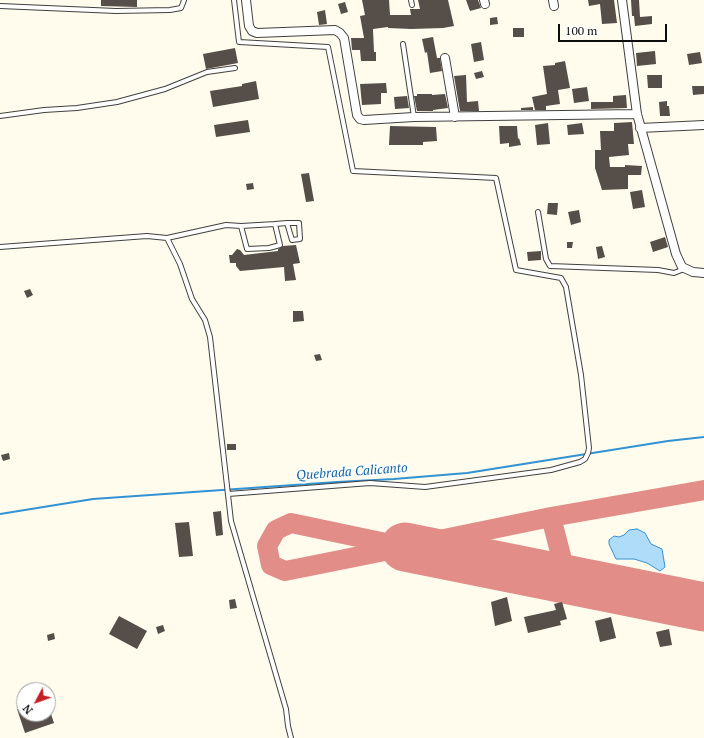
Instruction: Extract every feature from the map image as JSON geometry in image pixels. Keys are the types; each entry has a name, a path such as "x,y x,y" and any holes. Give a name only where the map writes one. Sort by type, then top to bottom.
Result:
{"street":[{"path":"246,0 250,26 252,31 257,33 335,30 340,32 344,38 357,115 360,119 637,114"},
{"path":"622,0 637,114 676,254 682,267 693,272 704,273"},
{"path":"445,58 455,117"},
{"path":"640,128 704,125"}],"lane":[{"path":"0,6 116,11 170,10 181,8 184,0"},
{"path":"228,494 370,483 425,487 551,470 585,459 589,448 581,374 566,287 561,278 516,270 496,178 354,171 328,47 239,42 234,0"},
{"path":"403,44 414,117"},
{"path":"0,116 44,110 77,108 117,102 165,89 207,72 235,68"},
{"path":"538,212 546,259 550,266 658,270 674,273 685,268"},
{"path":"0,246 147,236 167,238 226,225 241,226 287,223 299,223 300,239 292,240 287,223"},
{"path":"241,226 247,249 280,245 275,224"},
{"path":"167,238 180,264 192,299 205,320 210,337 231,521 286,709 291,738"}],"water":[{"path":"637,529 645,533 651,544 662,549 665,567 660,571 647,563 634,559 616,559 609,544 609,540 614,536 619,537 624,535 629,530"}],"building":[{"path":"101,0 137,0 137,7 101,6"},
{"path":"362,0 389,0 390,15 411,15 410,9 420,9 418,0 448,0 454,26 443,28 411,29 388,27 373,29 376,61 361,61 360,50 352,50 351,38 364,38 360,16 365,15"},
{"path":"466,0 478,0 481,8 470,11"},
{"path":"588,0 614,0 617,23 602,24 600,4 589,6"},
{"path":"631,0 639,0 640,17 652,16 652,24 635,26 634,16 632,16"},
{"path":"345,2 348,12 341,14 338,4"},
{"path":"325,10 327,24 319,25 317,12"},
{"path":"497,17 498,24 490,25 490,18"},
{"path":"513,28 524,28 524,37 513,37"},
{"path":"433,37 437,58 440,58 442,71 430,73 427,52 425,53 422,39"},
{"path":"481,42 484,60 474,62 471,44"},
{"path":"235,48 238,63 206,69 203,54"},
{"path":"655,51 656,64 637,66 636,53"},
{"path":"700,52 702,63 689,65 687,54"},
{"path":"565,61 570,88 558,90 560,104 546,106 546,110 535,110 532,97 547,94 543,66 555,65 555,63"},
{"path":"482,71 484,77 476,79 474,73"},
{"path":"466,75 467,102 478,101 479,111 460,111 454,76"},
{"path":"647,75 662,75 662,88 648,88"},
{"path":"256,81 259,99 213,107 210,91 242,86 242,84"},
{"path":"386,83 387,93 381,93 381,104 362,105 360,84"},
{"path":"692,86 704,86 704,94 693,95"},
{"path":"587,87 589,101 574,103 572,89"},
{"path":"417,94 445,94 448,108 433,111 417,111 414,96 417,96"},
{"path":"626,95 627,108 591,109 591,102 613,102 613,96"},
{"path":"407,96 409,108 395,109 394,97"},
{"path":"667,101 670,116 660,116 659,102"},
{"path":"533,107 533,110 521,110 521,108"},
{"path":"248,120 250,132 216,137 214,125"},
{"path":"632,122 634,144 628,144 629,155 609,157 610,167 625,167 625,165 642,166 641,175 628,175 628,189 602,190 595,168 595,150 601,150 600,131 614,131 614,123"},
{"path":"548,123 550,144 537,145 535,125"},
{"path":"582,123 584,134 568,135 567,125"},
{"path":"390,126 436,127 437,141 423,142 423,145 389,145"},
{"path":"499,126 517,126 518,139 519,138 521,145 509,147 509,143 500,144"},
{"path":"309,173 314,201 306,202 301,174"},
{"path":"253,183 254,189 247,190 246,184"},
{"path":"642,190 645,207 633,209 630,192"},
{"path":"548,203 558,203 557,215 547,214"},
{"path":"579,210 581,222 571,225 568,212"},
{"path":"665,237 668,247 653,252 650,242"},
{"path":"567,242 573,242 572,248 567,248"},
{"path":"296,245 300,263 293,264 296,280 285,281 284,267 240,271 236,266 236,263 230,263 229,255 232,255 237,249 244,255 278,251 278,249 283,246"},
{"path":"602,246 605,257 598,259 596,247"},
{"path":"541,251 541,260 528,261 527,252"},
{"path":"30,289 33,295 27,298 24,291"},
{"path":"293,311 303,311 304,321 293,322"},
{"path":"320,354 322,360 316,361 314,355"},
{"path":"227,444 236,444 236,450 227,450"},
{"path":"9,453 10,459 3,461 1,455"},
{"path":"221,511 223,535 216,536 213,512"},
{"path":"189,522 193,556 179,557 175,523"},
{"path":"507,597 512,621 495,626 491,602"},
{"path":"235,599 237,608 230,609 229,600"},
{"path":"562,602 567,619 560,621 561,625 528,633 524,617 556,610 554,604"},
{"path":"119,616 147,631 137,649 109,634"},
{"path":"611,617 616,638 600,642 595,621"},
{"path":"163,625 165,631 158,634 156,627"},
{"path":"669,629 672,645 660,647 656,632"},
{"path":"54,633 55,639 48,641 47,635"},
{"path":"21,722 54,722 54,723 25,733"}],"waterway":[{"name":"Quebrada Calicanto","path":"0,514 93,499 467,473 668,441 704,437"}],"taxiway":[{"path":"405,547 291,523 276,530 267,546 271,565 285,571 405,547 551,517 704,490"},
{"path":"551,517 567,579"}],"runway":[{"path":"405,547 704,607"}]}
